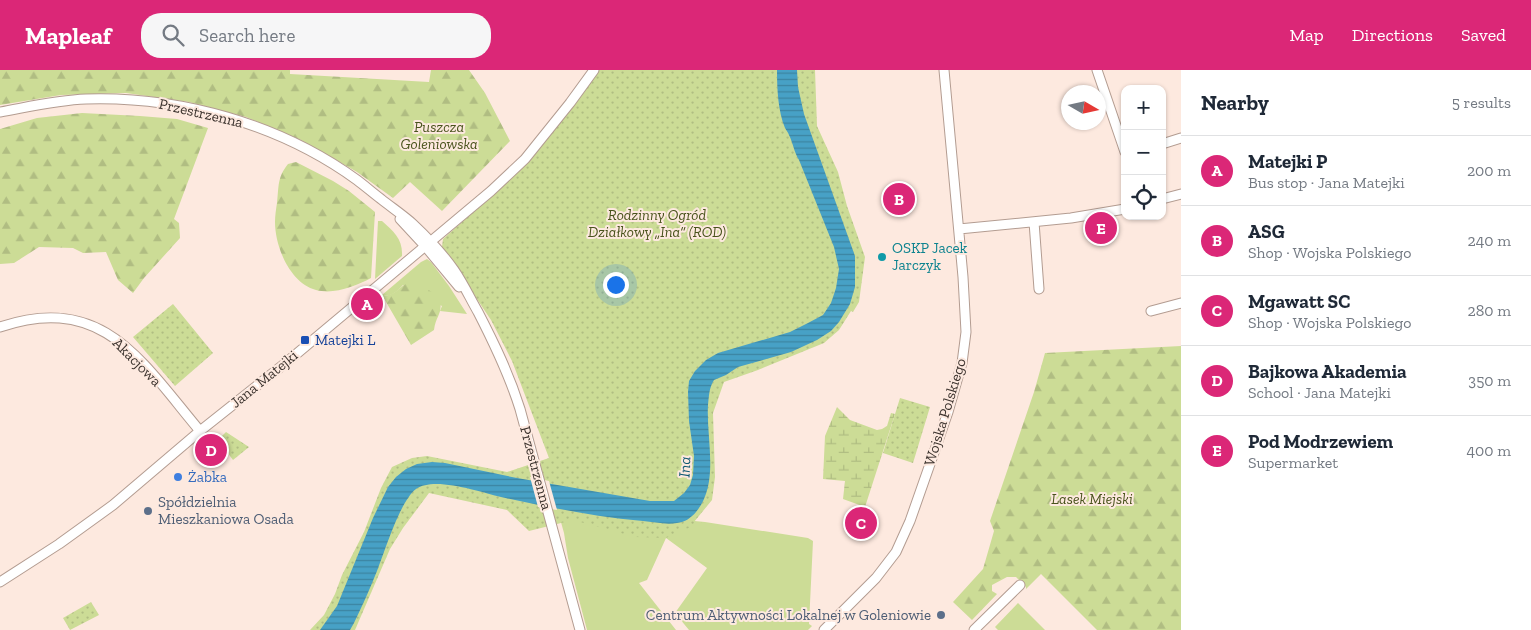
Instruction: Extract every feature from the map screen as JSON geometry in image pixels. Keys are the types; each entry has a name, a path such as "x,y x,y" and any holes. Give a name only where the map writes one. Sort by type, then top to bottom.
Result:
{"street":[{"name":"Jana Matejki","path":"0,582 59,544 113,505 492,190 525,159 594,70"},
{"name":"Wojska Polskiego","path":"824,630 876,578 894,554 903,537 930,464 958,380 966,332 965,306 944,70"},
{"path":"1097,70 1121,140"},
{"name":"Przestrzenna","path":"0,112 54,102 85,99 146,101 190,108 253,126 305,149 356,180 413,224 428,244 454,270 496,346 510,380 551,520 580,630"},
{"path":"1166,143 1181,138"},
{"path":"1166,198 1181,194"},
{"path":"959,229 1071,218 1121,210"},
{"path":"1034,222 1039,289"},
{"path":"1152,311 1181,303"},
{"name":"Akacjowa","path":"0,327 33,318 49,317 82,322 105,331 129,348 200,431"},
{"path":"974,630 1020,585"}],"green space":[{"name":"Puszcza Goleniowska","path":"0,70 290,70 290,74 429,82 431,70 469,70 485,93 510,141 442,211 410,182 393,198 357,172 301,140 246,117 189,102 126,93 61,95 0,105"},
{"name":"Rodzinny Ogród Działkowy „Ina“ (ROD)","path":"598,70 815,70 817,126 838,172 847,206 865,257 859,302 839,330 824,343 724,382 713,413 715,477 712,500 694,522 702,522 666,538 635,537 573,520 529,531 507,510 429,493 390,549 355,630 310,630 324,615 335,594 392,467 412,458 427,456 507,472 549,458 512,361 491,320 442,247 443,239 527,164"},
{"path":"82,113 177,119 208,128 174,219 179,223 180,238 133,293 118,280 106,252 83,253 73,248 39,247 14,263 0,264 0,129 37,118"},
{"path":"296,162 349,191 375,212 371,278 337,291 316,290 299,280 286,263 281,253 276,232 275,220 278,187 284,169 288,164"},
{"path":"378,221 382,221 397,236 401,245 402,256 375,279"},
{"path":"427,259 449,286 467,314 440,311 442,306 403,285 391,295 382,295"},
{"path":"410,282 422,286 440,297 441,303 434,330 411,345 382,295 390,295"},
{"path":"173,304 213,353 175,386 133,337"},
{"name":"Lasek Miejski","path":"1181,346 1181,630 1097,630 1041,574 1026,589 1016,577 1007,577 992,585 992,591 997,594 972,620 953,602 983,569 994,531 990,521 1034,392 1045,353"},
{"path":"900,398 930,407 913,463 883,453"},
{"path":"837,407 850,420 877,430 887,426 891,413 895,414 865,507 843,499 845,481 823,479 825,436"},
{"path":"226,432 249,447 233,460 218,440"},
{"path":"557,508 705,522 808,538 813,541 809,624 812,626 808,630 689,630 675,613 707,568 666,538 647,580 639,583 676,630 587,630"},
{"path":"91,602 99,615 70,630 63,618"},
{"path":"1018,603 1045,630 998,630 995,627"}],"water":[{"path":"777,70 797,70 798,87 804,114 855,256 855,287 850,304 831,331 791,352 738,367 714,380 710,389 708,405 710,475 708,488 696,512 683,522 673,524 660,523 572,511 445,484 424,485 416,489 404,504 369,591 350,630 320,630 337,606 373,518 388,487 406,469 417,464 445,463 517,478 650,501 674,501 684,493 690,485 693,475 694,456 689,421 688,392 689,381 695,371 706,360 718,353 790,332 823,315 831,303 836,288 839,269 834,247 785,128 778,100"}],"pier":[{"path":"530,477 549,481 557,510 538,507"}],"place":[{"name":"ASG","path":"899,199"},
{"name":"Pod Modrzewiem","path":"1101,228"},
{"name":"OSKP Jacek Jarczyk","path":"882,257"},
{"name":"Matejki P","path":"367,304"},
{"name":"Matejki L","path":"305,340"},
{"name":"Bajkowa Akademia","path":"211,450"},
{"name":"Żabka","path":"178,477"},
{"name":"Spółdzielnia Mieszkaniowa Osada","path":"148,511"},
{"name":"Mgawatt SC","path":"861,523"},
{"name":"Centrum Aktywności Lokalnej w Goleniowie","path":"941,615"}],"water label":[{"name":"Ina","path":"684,467"}]}
